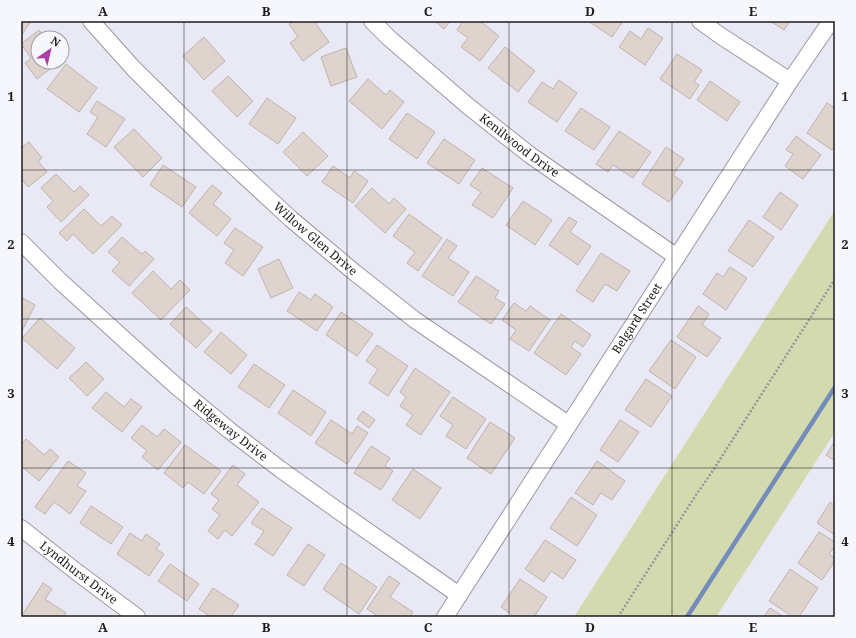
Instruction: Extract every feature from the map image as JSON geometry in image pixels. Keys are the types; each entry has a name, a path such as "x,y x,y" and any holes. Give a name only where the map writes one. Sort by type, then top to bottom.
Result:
{"street":[{"name":"Willow Glen Drive","path":"90,21 134,69 214,148 291,219 354,272 415,320 568,424"},
{"name":"Kenilwood Drive","path":"372,21 389,38 468,106 530,155 677,257"},
{"path":"700,21 790,81"},
{"name":"Belgard Street","path":"445,617 790,81 831,21"},
{"name":"Ridgeway Drive","path":"21,242 60,281 132,347 229,430 280,469 459,595"},
{"name":"Lyndhurst Drive","path":"21,528 78,573 138,617"}],"path":[{"path":"618,617 835,279"}],"green space":[{"path":"835,210 835,432 716,617 574,617"}],"building":[{"path":"21,21 31,21 21,36"},
{"path":"294,21 314,21 329,42 303,61 290,43 298,37 289,24"},
{"path":"435,21 450,21 444,29"},
{"path":"463,21 480,21 499,36 480,61 461,47 468,38 457,30"},
{"path":"588,21 623,21 612,37"},
{"path":"770,21 790,21 784,30"},
{"path":"648,28 663,38 645,65 619,47 630,31 641,39"},
{"path":"30,37 30,57 21,44"},
{"path":"204,37 225,61 204,80 183,56"},
{"path":"505,47 535,71 518,92 488,68"},
{"path":"346,48 357,77 331,86 321,57"},
{"path":"677,54 702,70 694,82 699,85 690,99 660,79"},
{"path":"30,59 30,70 25,63"},
{"path":"70,67 97,88 79,112 47,89 61,70 70,70"},
{"path":"30,70 49,70 37,79"},
{"path":"228,76 253,101 237,117 212,91"},
{"path":"368,79 386,95 390,90 404,102 382,129 349,101"},
{"path":"559,80 577,93 557,122 528,102 542,82 553,89"},
{"path":"710,81 740,102 727,121 697,100"},
{"path":"267,98 296,118 278,144 249,124"},
{"path":"97,101 125,119 106,147 87,134 98,117 90,112"},
{"path":"827,103 835,108 835,145 832,150 807,133"},
{"path":"581,108 610,127 594,150 565,131"},
{"path":"407,113 435,132 417,159 389,139"},
{"path":"134,129 162,158 143,177 114,147"},
{"path":"619,131 651,152 633,178 613,165 608,172 596,164"},
{"path":"303,132 328,156 307,176 283,152"},
{"path":"796,136 821,155 803,179 785,166 793,154 786,150"},
{"path":"444,139 475,160 459,184 427,163"},
{"path":"29,142 42,158 38,161 47,172 28,187 21,178 21,148"},
{"path":"666,147 684,159 673,175 683,182 669,202 642,184"},
{"path":"163,165 196,187 182,207 150,185"},
{"path":"333,166 350,178 354,171 368,181 353,203 322,182"},
{"path":"482,168 513,188 493,218 472,205 481,192 470,185"},
{"path":"56,174 74,192 80,186 89,195 61,222 47,207 53,201 41,188"},
{"path":"212,185 222,193 213,204 231,219 217,236 189,213"},
{"path":"372,188 389,204 394,198 406,209 385,233 355,206"},
{"path":"780,192 798,205 781,230 763,217"},
{"path":"523,201 552,220 535,245 506,225"},
{"path":"84,209 101,226 112,216 122,225 93,254 73,234 67,241 59,233"},
{"path":"409,214 442,238 418,271 407,263 415,252 393,236"},
{"path":"569,217 577,222 570,232 591,246 578,265 549,245"},
{"path":"749,220 774,237 753,267 728,251"},
{"path":"235,228 263,247 243,276 225,263 234,250 224,243"},
{"path":"122,237 142,254 145,251 154,259 129,286 112,271 120,262 108,252"},
{"path":"447,239 457,246 448,258 469,272 453,296 422,276"},
{"path":"601,253 630,271 617,291 605,284 593,302 576,291"},
{"path":"279,259 293,288 271,298 258,269"},
{"path":"730,267 747,278 726,310 703,294 717,273 723,277"},
{"path":"153,271 171,289 180,280 190,290 161,320 132,293"},
{"path":"476,276 499,291 495,298 505,304 491,324 458,302"},
{"path":"299,292 311,300 315,294 333,307 317,331 287,311"},
{"path":"21,297 35,305 22,331 21,331"},
{"path":"514,303 526,311 530,306 550,320 529,351 510,339 516,330 502,320"},
{"path":"698,306 709,314 702,325 721,338 707,357 677,337"},
{"path":"186,307 212,331 196,348 170,324"},
{"path":"341,312 373,334 357,356 326,335"},
{"path":"561,314 591,335 583,347 575,341 571,347 581,354 566,375 534,353"},
{"path":"40,318 75,348 57,369 22,338"},
{"path":"221,332 247,355 231,374 204,352"},
{"path":"671,340 696,357 675,389 649,371"},
{"path":"377,345 408,366 388,396 369,383 378,369 366,361"},
{"path":"86,362 104,379 87,396 69,378"},
{"path":"254,364 285,385 269,408 238,387"},
{"path":"415,368 450,392 421,435 406,425 413,415 400,406 406,397 400,392"},
{"path":"646,379 672,396 651,427 625,410"},
{"path":"293,390 326,412 311,436 278,413"},
{"path":"106,392 124,407 131,399 142,407 122,432 92,408"},
{"path":"453,397 486,419 466,449 446,436 453,425 440,416"},
{"path":"363,411 375,420 369,428 357,419"},
{"path":"331,420 352,434 357,426 368,433 347,464 315,443"},
{"path":"620,420 639,432 618,462 600,450"},
{"path":"490,422 515,438 491,474 467,458"},
{"path":"142,425 157,437 164,429 181,442 158,470 142,457 147,451 131,438"},
{"path":"26,439 44,455 50,449 59,457 39,481 21,466 21,445"},
{"path":"835,441 835,461 826,455"},
{"path":"185,445 221,471 204,494 188,482 183,488 164,473"},
{"path":"371,446 390,458 385,466 393,471 381,490 354,473"},
{"path":"68,461 86,473 77,486 86,491 70,514 54,502 45,514 35,507"},
{"path":"597,461 625,481 612,500 601,493 593,505 575,493"},
{"path":"233,465 245,474 237,485 259,502 232,536 225,530 218,539 208,531 220,515 212,509 219,500 211,494"},
{"path":"413,469 441,488 420,519 392,500"},
{"path":"571,497 597,515 577,546 550,528"},
{"path":"830,502 835,506 835,535 817,523"},
{"path":"91,506 123,527 111,544 80,523"},
{"path":"262,508 292,528 273,556 255,544 264,531 251,523"},
{"path":"819,532 835,542 835,546 829,554 835,558 835,561 822,580 798,563"},
{"path":"130,533 142,541 146,534 160,544 156,549 164,554 149,576 117,554"},
{"path":"545,540 576,560 563,579 551,571 544,582 525,569"},
{"path":"308,544 325,555 304,586 287,575"},
{"path":"341,563 377,587 359,614 323,589"},
{"path":"170,564 199,584 187,601 158,581"},
{"path":"790,569 818,588 799,617 793,617 769,601"},
{"path":"389,576 400,583 390,597 413,612 410,617 377,617 378,616 367,609"},
{"path":"520,579 547,597 534,617 515,617 501,607"},
{"path":"43,583 52,589 45,599 66,613 63,617 21,617"},
{"path":"213,588 239,605 231,617 211,617 199,609"},
{"path":"770,608 784,617 764,617"}],"waterway":[{"path":"687,617 835,387"}]}
